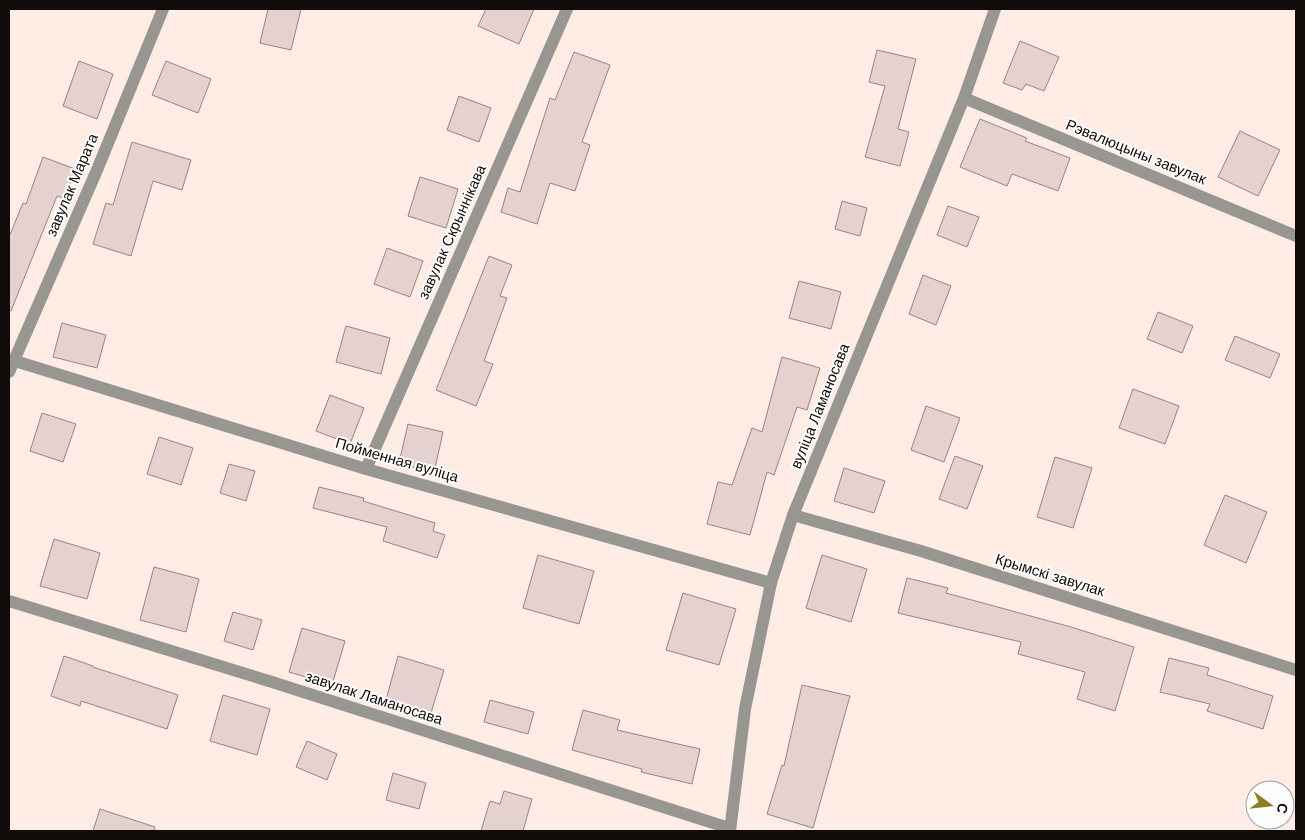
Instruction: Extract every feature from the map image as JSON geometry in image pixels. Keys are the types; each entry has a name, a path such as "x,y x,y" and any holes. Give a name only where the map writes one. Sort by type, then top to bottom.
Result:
{"street":[{"name":"завулак Марата","path":"9,372 163,9"},
{"name":"завулак Скрыннікава","path":"366,469 567,9"},
{"name":"вуліца Ламаносава","path":"730,829 745,709 771,583 793,515 964,98 995,9"},
{"name":"Рэвалюцыны завулак","path":"964,98 1296,236"},
{"name":"Пойменная вуліца","path":"15,361 366,469 771,583"},
{"name":"Крымскі завулак","path":"793,515 921,551 1296,670"},
{"name":"завулак Ламаносава","path":"9,602 262,679 730,829"}],"building":[{"path":"268,9 301,9 291,50 260,43"},
{"path":"486,9 534,9 519,44 478,26"},
{"path":"1020,41 1059,57 1044,91 1026,84 1022,90 1003,83"},
{"path":"877,50 916,59 898,129 909,132 900,166 865,157 885,86 869,82"},
{"path":"574,52 610,65 582,142 590,145 575,191 550,183 537,224 501,212 508,188 520,192 550,98 555,100"},
{"path":"79,61 113,74 97,119 63,106"},
{"path":"166,61 211,79 198,113 152,95"},
{"path":"459,96 491,108 479,142 447,130"},
{"path":"980,119 1027,138 1025,141 1070,158 1058,191 1012,174 1007,186 960,167"},
{"path":"1240,131 1280,150 1258,196 1218,177"},
{"path":"132,142 191,160 182,190 153,181 131,256 93,244 106,203 113,205"},
{"path":"43,157 75,169 65,199 57,196 11,311 9,310 9,237 23,203 26,204"},
{"path":"420,177 458,189 446,228 408,216"},
{"path":"842,201 867,208 860,236 835,229"},
{"path":"948,206 979,217 967,247 937,235"},
{"path":"387,248 423,261 410,297 374,284"},
{"path":"489,256 512,265 500,296 507,298 484,361 493,364 476,406 436,390"},
{"path":"923,275 951,286 936,325 909,314"},
{"path":"799,281 841,292 831,329 789,318"},
{"path":"1158,312 1193,326 1182,353 1147,339"},
{"path":"62,323 106,335 97,368 53,357"},
{"path":"346,326 390,338 381,374 336,362"},
{"path":"1235,336 1280,354 1270,378 1225,360"},
{"path":"782,357 820,368 807,410 797,407 774,475 767,472 750,535 707,524 718,482 732,485 752,428 762,432"},
{"path":"1133,389 1179,406 1165,444 1119,428"},
{"path":"330,395 364,408 350,444 316,431"},
{"path":"926,406 960,418 944,462 911,450"},
{"path":"42,413 76,424 63,462 30,451"},
{"path":"408,424 443,432 434,473 399,463"},
{"path":"159,437 193,448 181,485 147,474"},
{"path":"955,456 983,466 967,509 939,499"},
{"path":"1055,457 1092,468 1073,528 1037,517"},
{"path":"229,464 255,471 246,501 220,493"},
{"path":"844,468 885,481 874,513 834,501"},
{"path":"319,487 364,498 363,501 435,523 433,531 445,535 437,558 383,541 387,527 313,508"},
{"path":"1225,495 1267,512 1246,563 1204,545"},
{"path":"54,539 100,553 87,599 40,586"},
{"path":"538,555 594,571 579,624 523,608"},
{"path":"822,555 867,569 851,622 806,608"},
{"path":"154,567 199,579 186,632 140,620"},
{"path":"907,578 948,588 946,593 1071,627 1134,647 1115,711 1077,699 1085,672 1018,654 1021,642 898,613"},
{"path":"683,593 736,609 719,665 666,650"},
{"path":"233,612 262,620 253,650 224,641"},
{"path":"302,628 345,641 332,685 289,672"},
{"path":"64,656 178,695 167,729 81,701 80,706 51,696"},
{"path":"398,656 444,670 431,713 386,700"},
{"path":"1169,658 1209,668 1207,675 1273,696 1263,729 1207,711 1210,704 1160,692"},
{"path":"802,685 850,696 813,828 767,814 782,765 784,766"},
{"path":"223,695 270,709 257,755 210,741"},
{"path":"490,700 534,712 528,734 484,722"},
{"path":"583,710 620,720 617,730 700,749 692,784 641,772 642,769 572,750"},
{"path":"307,741 337,754 327,780 296,767"},
{"path":"393,773 426,783 419,809 386,800"},
{"path":"504,791 532,799 523,831 481,831 490,801 500,804"},
{"path":"100,809 155,827 154,831 93,831"}]}
